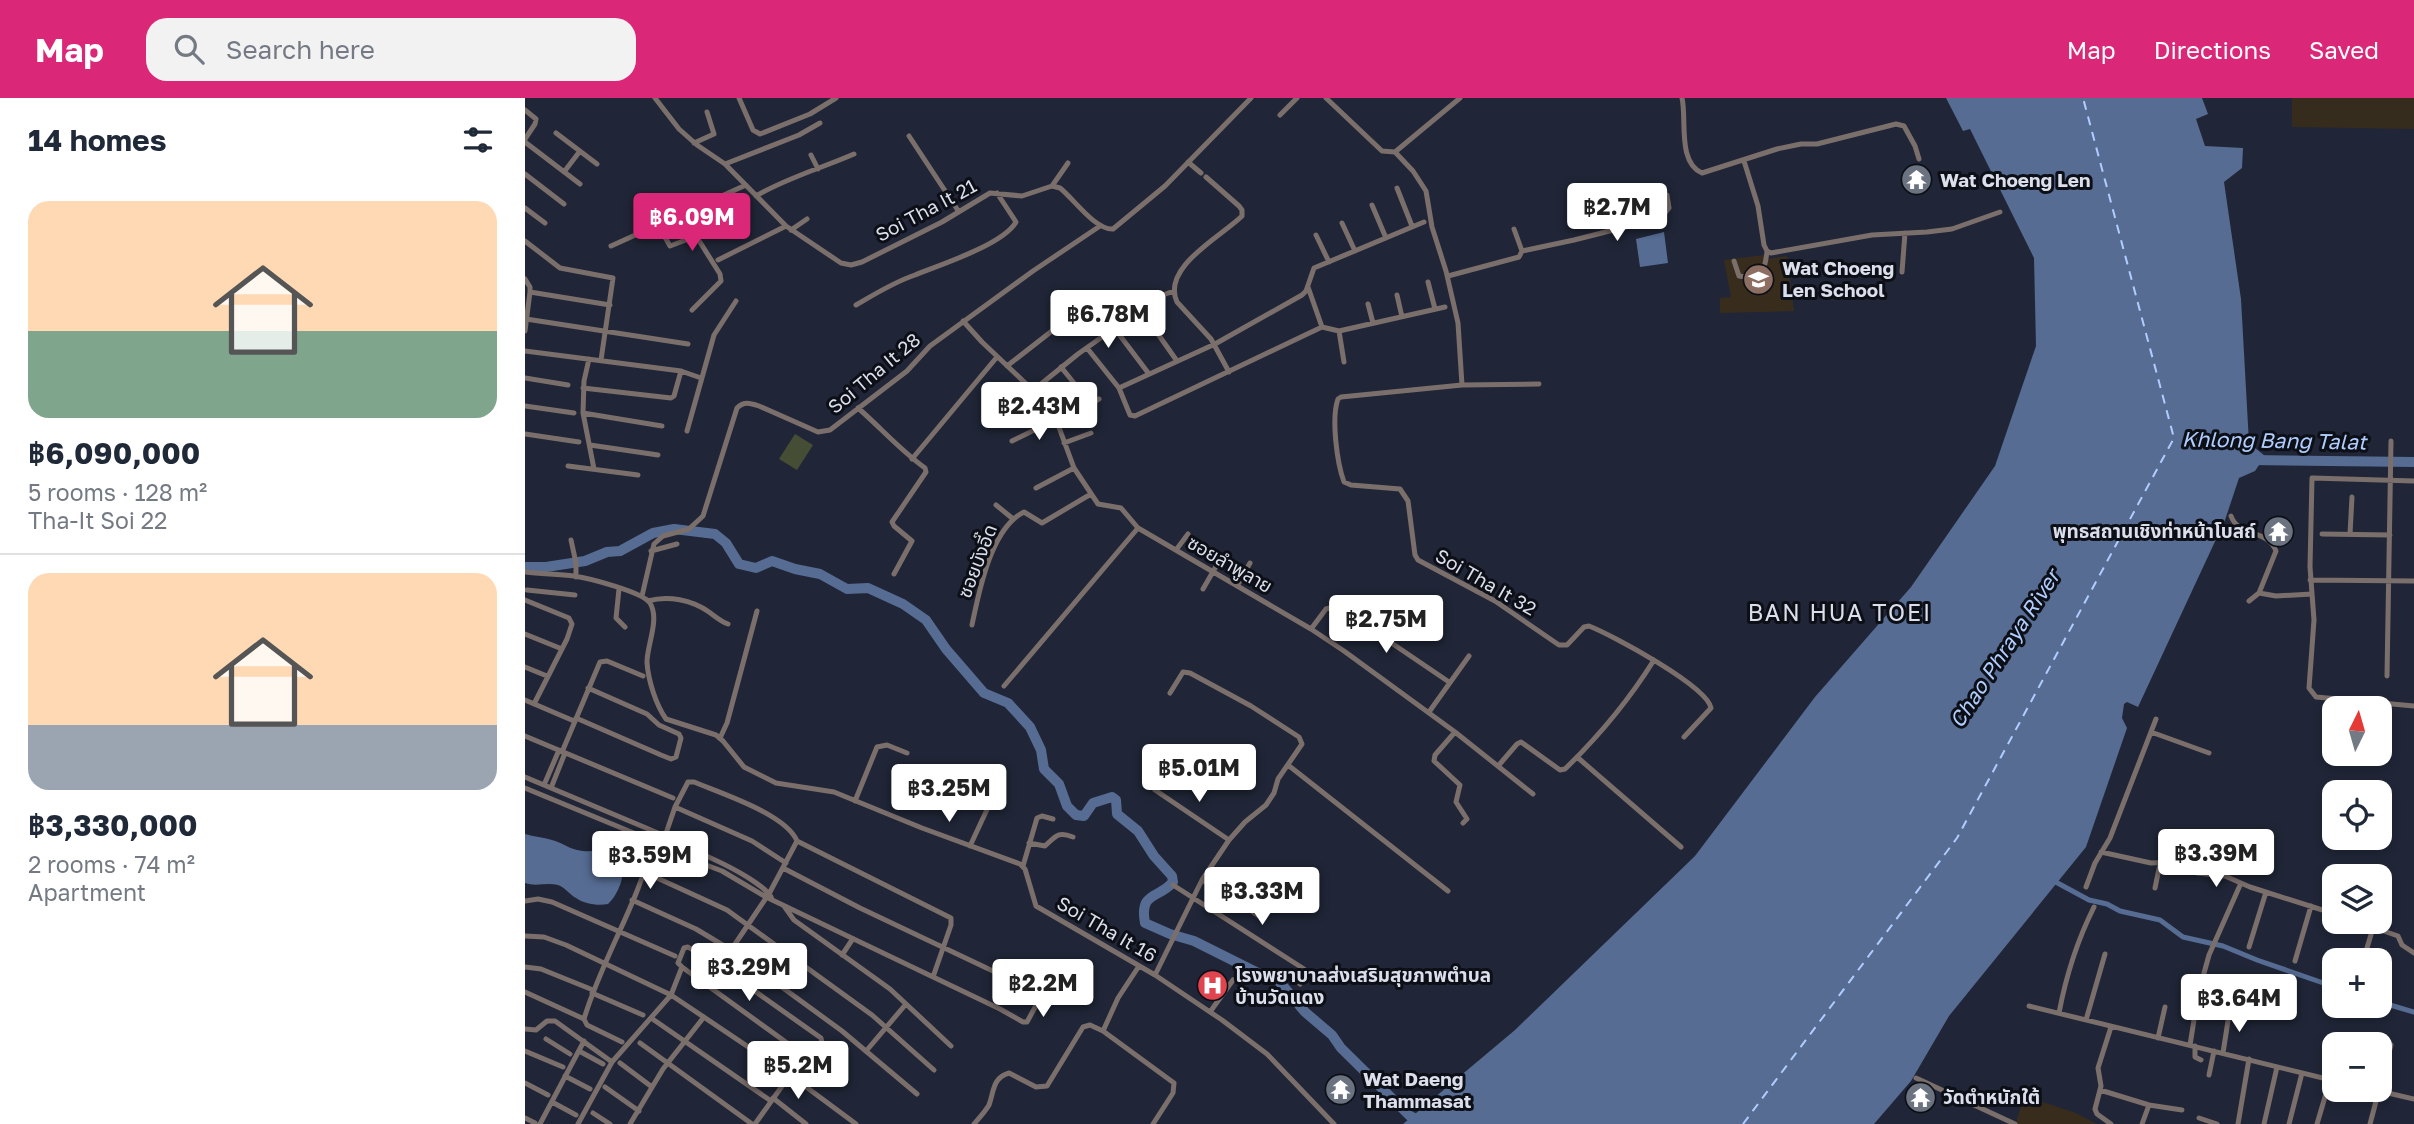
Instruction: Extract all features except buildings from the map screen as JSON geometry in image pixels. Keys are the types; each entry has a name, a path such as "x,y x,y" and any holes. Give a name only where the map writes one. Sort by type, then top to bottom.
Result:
{"street":[{"name":"Soi Tha It 21","path":"655,98 679,129 725,164 789,228 841,263 851,265 873,257 990,193 1022,196 1052,187"},
{"path":"739,98 753,130 760,134 810,114 836,98"},
{"path":"1068,163 1052,187 1060,188 1100,226 1110,230 1165,186 1251,98"},
{"path":"1280,116 1297,98"},
{"path":"1326,98 1382,150 1395,152 1413,171 1426,191 1432,227 1448,276 1458,323 1462,385 1539,384"},
{"path":"1395,152 1460,98"},
{"path":"1682,98 1686,149 1695,169 1702,173 1796,144 1817,144 1901,124 1915,146 1919,159"},
{"path":"525,110 535,119 535,124 525,140 580,184"},
{"path":"694,143 714,134 707,112"},
{"path":"725,164 799,135 820,123"},
{"path":"556,133 597,164"},
{"path":"909,136 959,212"},
{"path":"564,172 580,151"},
{"path":"756,196 782,182 854,154"},
{"path":"811,155 818,169"},
{"path":"1734,261 1739,276 1762,274 1765,270 1767,251 1758,206 1744,161"},
{"path":"1188,162 1242,209 1242,216 1188,260 1174,291 1177,302 1215,344 1229,372"},
{"path":"525,174 564,204"},
{"path":"611,246 746,185"},
{"path":"1397,188 1412,226"},
{"path":"856,304 913,275 949,263 1012,228 1016,222 1014,217 997,193"},
{"path":"1522,251 1661,218 1668,212 1667,195"},
{"path":"1372,205 1386,238"},
{"path":"525,208 545,223"},
{"path":"1767,251 1776,253 1872,234 1952,229 2000,212"},
{"path":"718,260 807,219"},
{"path":"1118,388 1215,344 1302,295 1308,287 1314,268 1424,222"},
{"path":"1342,223 1355,251"},
{"path":"658,225 670,246 691,238 698,239 720,274 721,281 692,310"},
{"name":"Soi Tha It 28","path":"651,551 660,538 684,532 703,516 741,404 750,403 822,432 830,430 907,371 930,346 963,321 1100,226"},
{"path":"1448,276 1519,257 1522,251 1514,229"},
{"path":"1902,272 1905,233"},
{"path":"1316,234 1329,262"},
{"path":"525,241 560,268 610,276 614,281 601,360"},
{"path":"525,279 530,287 525,331"},
{"path":"1428,282 1435,309"},
{"path":"1308,287 1322,327"},
{"path":"1059,412 1039,385 1160,296 1174,291"},
{"path":"530,292 610,305"},
{"path":"1397,295 1402,317"},
{"path":"1007,366 1093,299"},
{"path":"687,431 716,331 736,301"},
{"path":"1368,304 1373,323"},
{"path":"1087,348 1118,388 1130,415 1135,416 1322,327 1339,331 1445,307"},
{"path":"1141,310 1177,361"},
{"path":"526,319 688,344"},
{"path":"963,321 1041,398 1056,421 1074,468 1091,494"},
{"path":"1115,329 1149,374"},
{"path":"1339,331 1344,362"},
{"path":"525,351 681,371 701,378"},
{"path":"912,460 997,357"},
{"path":"589,359 583,387 583,413 594,469"},
{"path":"1061,367 1086,398"},
{"path":"583,387 671,398 674,396 681,371"},
{"path":"525,378 568,384"},
{"name":"Soi Tha It 32","path":"1462,385 1338,399 1336,421 1339,463 1344,482 1351,485 1400,489 1408,501 1415,555 1418,560 1495,601 1559,645 1567,646 1584,627 1589,626 1654,660 1698,690 1710,702 1710,710 1684,737"},
{"path":"1012,441 1099,399"},
{"path":"525,406 574,413"},
{"path":"857,408 912,460 925,468 926,472 892,522 912,541 894,575"},
{"path":"583,413 661,426"},
{"path":"1064,443 1091,433"},
{"path":"525,434 579,442"},
{"path":"2387,676 2391,441"},
{"path":"590,445 658,454"},
{"path":"568,466 638,475"},
{"path":"1037,488 1074,468"},
{"path":"2414,481 2312,478 2310,580 2314,620 2309,688 2316,697 2414,706"},
{"name":"ซอยบังอี๊ด","path":"972,625 980,585 1012,518 1024,512 1042,523 1091,494"},
{"name":"ซอยลำพูลาย","path":"1091,494 1098,504 1121,508 1138,528 1311,629 1429,712 1533,794"},
{"path":"2350,534 2352,497"},
{"path":"996,505 1012,518"},
{"path":"2231,516 2238,527 2268,539 2273,545 2275,557 2259,593 2249,601"},
{"path":"1005,686 1138,528"},
{"path":"1176,550 1188,534"},
{"path":"2322,534 2390,535"},
{"path":"571,540 576,577"},
{"path":"642,596 651,551 677,544"},
{"path":"1203,589 1222,556"},
{"path":"1237,586 1250,563"},
{"path":"525,572 576,577 642,596 648,601 653,615 648,671 664,717 720,738 738,762 755,773 775,782 823,789 855,800 1023,866 1037,818 1042,816 1053,820"},
{"path":"2310,580 2414,581"},
{"path":"619,589 616,618 625,627"},
{"path":"527,590 575,595"},
{"path":"535,604 537,592"},
{"path":"2259,593 2276,596 2312,594"},
{"path":"648,601 661,597 675,598 707,610 728,624"},
{"path":"525,600 569,618 571,628 534,704"},
{"path":"1311,629 1327,609 1337,606 1449,682"},
{"path":"720,738 727,723 757,611"},
{"path":"525,634 562,649"},
{"path":"1429,712 1469,656"},
{"path":"1499,765 1521,742 1560,770 1565,769 1634,690 1654,660"},
{"path":"543,796 600,662 607,662 643,676"},
{"path":"525,667 547,676"},
{"path":"1155,975 1202,880 1229,840 1266,805 1274,793 1278,779 1302,744 1301,739 1251,706 1186,672 1180,675 1170,693"},
{"path":"525,700 661,755 675,758 680,735 662,727 647,714 589,688"},
{"path":"2086,887 2120,814 2156,719"},
{"path":"1455,732 1435,755 1434,761 1460,785 1456,802 1467,819 1463,823"},
{"path":"2151,732 2209,753"},
{"path":"525,736 673,799"},
{"path":"855,800 877,747 887,745 907,752"},
{"path":"1577,757 1681,847"},
{"path":"1288,765 1448,891"},
{"path":"525,777 658,833"},
{"path":"584,1019 592,991 657,842 685,784 694,782 771,817 791,830 797,841 951,918 933,977"},
{"path":"525,788 723,868 784,906 1027,1022 1039,1000 1037,996 1014,982 860,908 785,865 752,841 675,807"},
{"path":"1155,790 1229,840"},
{"path":"970,846 991,801"},
{"path":"1029,843 1045,846 1058,834 1073,838"},
{"path":"731,950 769,896 797,841"},
{"path":"657,842 661,848 723,868"},
{"path":"2101,852 2160,864 2175,862 2197,873 2225,876 2322,910"},
{"path":"2155,888 2160,864"},
{"name":"Soi Tha It 16","path":"1023,866 1036,906 1155,975 1210,1012 1267,1054 1334,1124"},
{"path":"644,872 719,905 845,994 934,1070"},
{"path":"1202,880 1262,918"},
{"path":"2201,1060 2195,1056 2193,1046 2203,974 2241,883"},
{"path":"1173,885 1304,969 1305,975 1300,984"},
{"path":"2249,947 2266,892"},
{"path":"525,901 544,900 675,956"},
{"path":"632,901 697,929 731,950 867,1050 917,1094"},
{"path":"784,906 794,920 890,989 951,1046"},
{"path":"2295,961 2311,906"},
{"path":"2059,1013 2066,977 2094,907"},
{"path":"2392,934 2398,936 2402,945 2414,953"},
{"path":"525,936 544,937 605,962 671,995 790,1075 856,1124"},
{"path":"842,955 852,940"},
{"path":"684,948 691,948 821,1038 821,1043 812,1056 805,1056 682,967 678,958 684,948"},
{"path":"2086,1020 2105,954"},
{"path":"525,965 541,969 643,1015"},
{"path":"1103,1031 1118,998 1139,966"},
{"path":"578,1124 612,1062 671,995 682,967"},
{"path":"2223,1053 2230,1008 2235,1003 2239,979"},
{"path":"1210,1012 1233,981"},
{"path":"525,992 584,1019 587,1025 622,1042"},
{"path":"2235,1003 2246,1003"},
{"path":"867,1050 906,1004"},
{"path":"2029,1006 2322,1078"},
{"path":"2158,1038 2165,1007"},
{"path":"630,1124 652,1087 704,1017"},
{"path":"525,1028 536,1030 551,1020 612,1062"},
{"path":"654,1020 807,1124"},
{"path":"974,1124 987,1109 993,1086 1002,1075 1009,1073 1036,1087 1047,1086 1083,1027 1090,1025 1103,1031 1174,1083 1175,1090 1153,1124"},
{"path":"2111,1027 2098,1068 2100,1090 2095,1111 2111,1124"},
{"path":"546,1039 570,1054"},
{"path":"525,1118 537,1124 552,1102 584,1041"},
{"path":"544,1059 552,1043"},
{"path":"640,1043 756,1123 790,1075"},
{"path":"525,1051 563,1068"},
{"path":"579,1051 603,1064"},
{"path":"2209,1075 2214,1051"},
{"path":"2238,1124 2249,1059"},
{"path":"620,1063 652,1087"},
{"path":"2264,1124 2277,1067"},
{"path":"2289,1124 2302,1073"},
{"path":"565,1076 590,1089"},
{"path":"1916,1079 2015,1124"},
{"path":"525,1083 548,1095"},
{"path":"605,1087 639,1111"},
{"path":"2100,1090 2149,1105 2182,1110"},
{"path":"2392,1094 2414,1099"},
{"path":"552,1102 576,1115"},
{"path":"2317,1124 2324,1102"},
{"path":"2369,1124 2375,1102"},
{"path":"2142,1124 2149,1105"},
{"path":"593,1112 610,1124"},
{"path":"2199,1118 2217,1124"}],"shaded area":[{"path":"2292,98 2414,98 2414,129 2292,127"},
{"name":"Wat Choeng Len School","path":"1764,255 1767,259 1787,256 1794,311 1720,313 1720,298 1731,297 1724,260"},
{"path":"2024,1096 2076,1113 2097,1124 2016,1123"}],"green space":[{"path":"795,434 813,445 797,470 779,459"}],"water":[{"name":"Chao Phraya River","path":"1946,98 2202,98 2208,114 2196,119 2205,146 2243,148 2242,168 2224,182 2241,299 2249,443 2265,456 2255,471 2239,478 2225,520 2138,707 2127,702 2124,704 2122,718 2127,728 2086,847 1949,1016 1911,1081 1874,1124 1403,1124 1515,1030 1695,856 1815,697 1911,587 1995,466 2036,346 2034,258 1970,129 1963,131"},
{"path":"1664,232 1668,263 1640,267 1636,239"},
{"path":"525,834 555,841 577,850 606,852 617,857 623,870 617,893 608,904 600,905 579,900 558,885 525,883"}],"waterway":[{"name":"Khlong Bang Talat","path":"2250,460 2414,462"},
{"path":"525,567 585,561 607,552 620,551 653,533 674,529 715,534 726,543 739,564 756,568 772,561 820,574 847,589 868,588 903,604 926,620 946,649 984,693 1008,703 1030,727 1041,750 1044,769 1059,784 1067,806 1076,815 1084,816 1093,803 1112,797 1116,800 1117,814 1138,831 1154,856 1172,876 1173,882 1151,897 1145,905 1145,923 1194,941 1264,976 1278,980 1305,1012 1332,1035 1341,1048 1410,1116 1427,1124"},
{"path":"2052,880 2089,900 2107,904 2120,911 2160,920 2183,937 2223,946 2322,982"},
{"path":"2392,1006 2414,1012"}],"ferry route":[{"path":"1743,1124 1957,838 2174,438 2083,98"}],"place":[{"name":"Wat Choeng Len","path":"1917,180"},
{"name":"Wat Choeng Len School","path":"1759,279"},
{"name":"พุทธสถานเชิงท่าหน้าโบสถ์","path":"2279,531"},
{"name":"โรงพยาบาลส่งเสริมสุขภาพตำบล บ้านวัดแดง","path":"1212,986"},
{"name":"Wat Daeng Thammasat","path":"1340,1090"},
{"name":"วัดตำหนักใต้","path":"1920,1097"}],"district":[{"name":"BAN HUA TOEI","path":"1840,613"}]}
